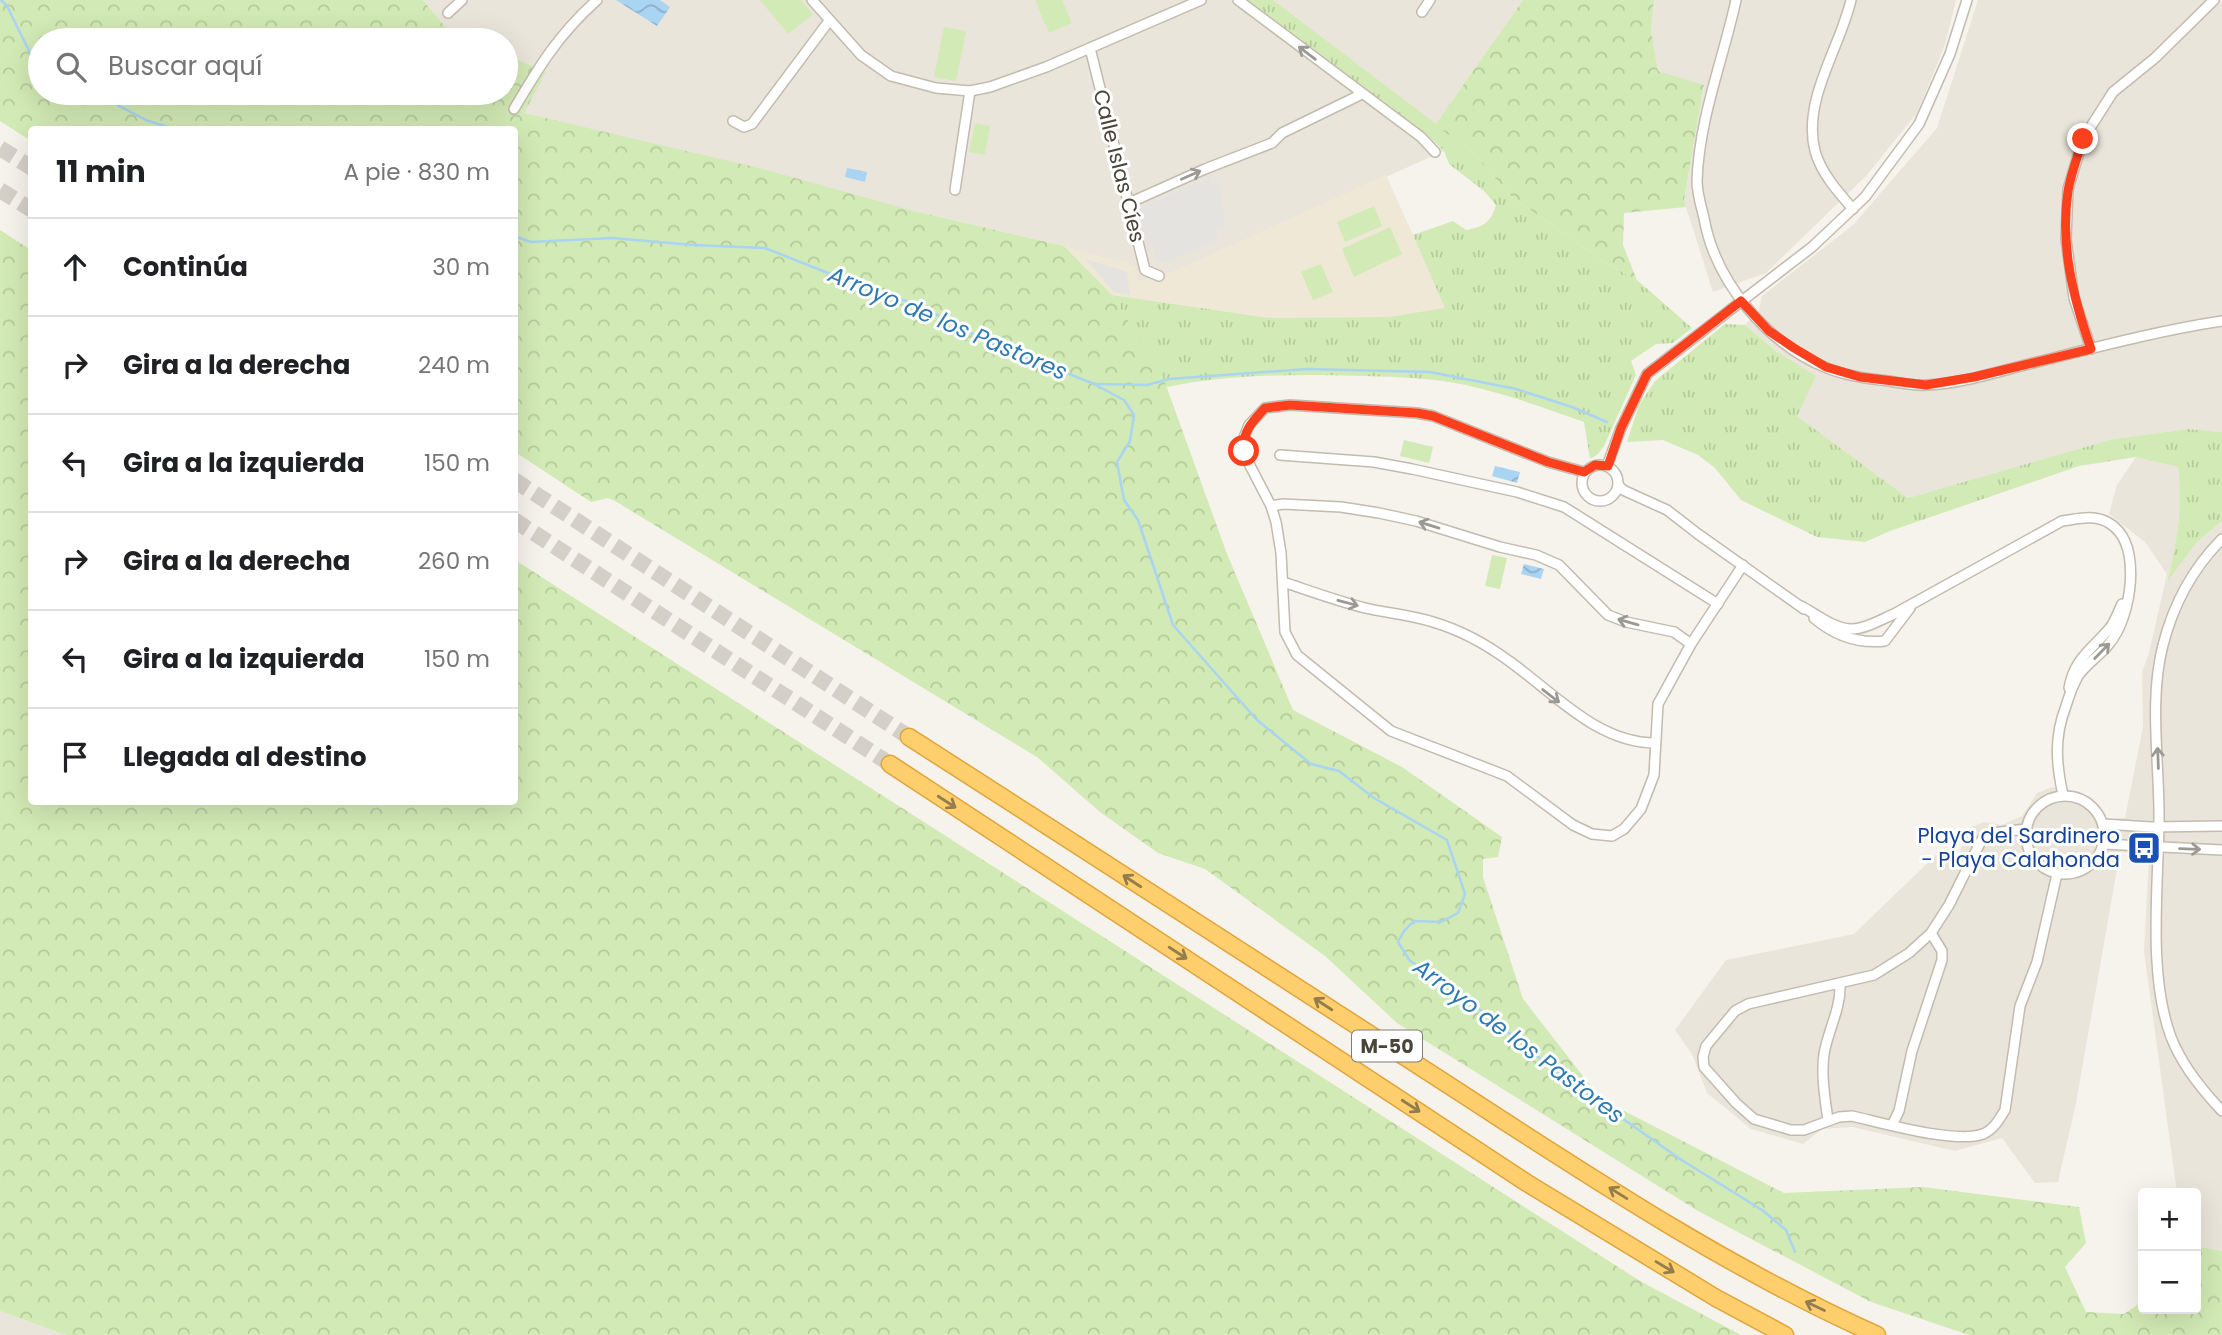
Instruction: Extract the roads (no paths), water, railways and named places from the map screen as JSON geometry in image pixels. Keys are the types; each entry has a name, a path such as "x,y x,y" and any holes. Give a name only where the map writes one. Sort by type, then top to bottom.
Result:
{"highway":[{"name":"M-50","path":"909,737 1563,1159 1735,1265 1877,1335"},
{"name":"M-50","path":"890,764 1527,1183 1716,1298 1785,1335"}],"street":[{"path":"448,13 463,0"},
{"path":"518,101 546,54 575,20 597,0"},
{"path":"812,0 861,55 891,76 936,88 970,91 1014,79 1201,0"},
{"path":"1238,0 1421,136 1435,152"},
{"path":"1422,12 1430,0"},
{"path":"1736,0 1726,46 1701,132 1697,184 1707,237 1724,275 1741,301 1769,331 1794,348 1826,367 1860,377 1926,385 1974,377 2185,326 2222,321"},
{"path":"1851,0 1846,23 1817,99 1812,124 1815,151 1825,173 1853,209"},
{"path":"1608,466 1621,428 1647,374 1812,247 1865,197 1919,124 1950,54 1967,0"},
{"path":"2091,349 2074,298 2066,239 2068,189 2083,139 2113,92 2155,58 2214,0"},
{"path":"733,121 744,127 751,124 829,21"},
{"name":"Calle Islas Cíes","path":"1090,48 1145,270 1158,276"},
{"path":"955,190 970,91"},
{"path":"1129,203 1205,169 1272,144 1282,133 1362,94"},
{"path":"1584,472 1548,462 1433,416 1417,413 1290,405 1265,408 1249,425 1243,440 1245,456 1271,506 1276,522 1285,632 1297,654 1391,731 1507,776 1573,825 1592,834 1612,836 1624,829 1641,809 1654,775 1658,704 1691,644 1743,565"},
{"path":"1280,455 1374,462 1517,492 1564,507 1718,604"},
{"path":"1595,465 1608,466 1616,474 1618,485 1614,495 1604,501 1593,500 1584,493 1581,482 1584,472 1595,465"},
{"path":"1618,485 1623,490 1667,510 1801,606 1827,629 1867,643 1885,641 1898,621 1916,602"},
{"path":"1271,506 1283,504 1341,507 1379,513 1536,555 1559,565 1608,615 1626,622 1674,632 1691,644"},
{"path":"1801,606 1832,623 1852,629 1894,614 2062,521 2090,517 2109,523 2123,536 2131,583 2119,630 2106,650 2078,677 2065,707 2055,744 2056,767 2063,795"},
{"path":"2222,539 2195,572 2174,614 2163,647 2157,685 2157,954 2165,1013 2171,1038 2183,1059 2222,1111"},
{"path":"1283,582 1342,602 1434,622 1472,638 1510,661 1553,698 1584,719 1639,743 1656,743"},
{"path":"2063,795 2088,802 2103,824 2104,844 2094,862 2077,873 2057,874 2043,868 2032,858 2026,844 2025,829 2030,816 2038,805 2050,798 2063,795"},
{"path":"2103,824 2222,826"},
{"path":"2025,829 1992,833 1982,839 1976,846 1949,905 1931,933 1909,953 1874,975 1763,1000 1735,1011 1706,1046 1704,1067 1754,1119 1791,1130 1804,1130 1828,1120 1852,1116 1969,1138 1985,1133 1997,1123 2005,1110 2020,1006 2037,962 2057,874"},
{"path":"2104,844 2222,850"},
{"path":"1892,1125 1899,1111 1912,1051 1942,960 1942,951 1931,933"},
{"path":"1828,1120 1824,1056 1838,1006 1840,984"}],"water":[{"path":"616,0 660,0 670,7 657,26"},
{"path":"847,168 867,172 865,182 845,177"},
{"path":"1495,466 1520,472 1517,483 1492,476"},
{"path":"1524,564 1544,569 1541,579 1521,574"}],"waterway":[{"name":"Arroyo de los Pastores","path":"1,0 7,6 28,49"},
{"name":"Arroyo de los Pastores","path":"117,105 148,121 165,126"},
{"name":"Arroyo de los Pastores","path":"518,237 531,242 612,238 765,248 920,306 996,346 1092,383 1124,400 1134,415 1130,441 1117,462 1124,500 1138,520 1173,625 1257,720 1311,764 1339,771 1374,798 1447,840 1465,894 1458,913 1441,922 1414,921 1404,931 1398,942 1410,961 1436,976 1558,1073 1680,1159 1762,1210 1786,1230 1795,1252"},
{"name":"Arroyo de los Pastores","path":"1094,384 1147,385 1169,379 1307,369 1430,372 1516,389 1572,407 1607,422"}],"tunnel":[{"path":"0,148 28,166"},
{"path":"0,190 28,208"},
{"path":"518,483 909,737"},
{"path":"518,523 890,764"}],"place":[{"name":"Playa del Sardinero - Playa Calahonda","path":"2144,848"}]}
